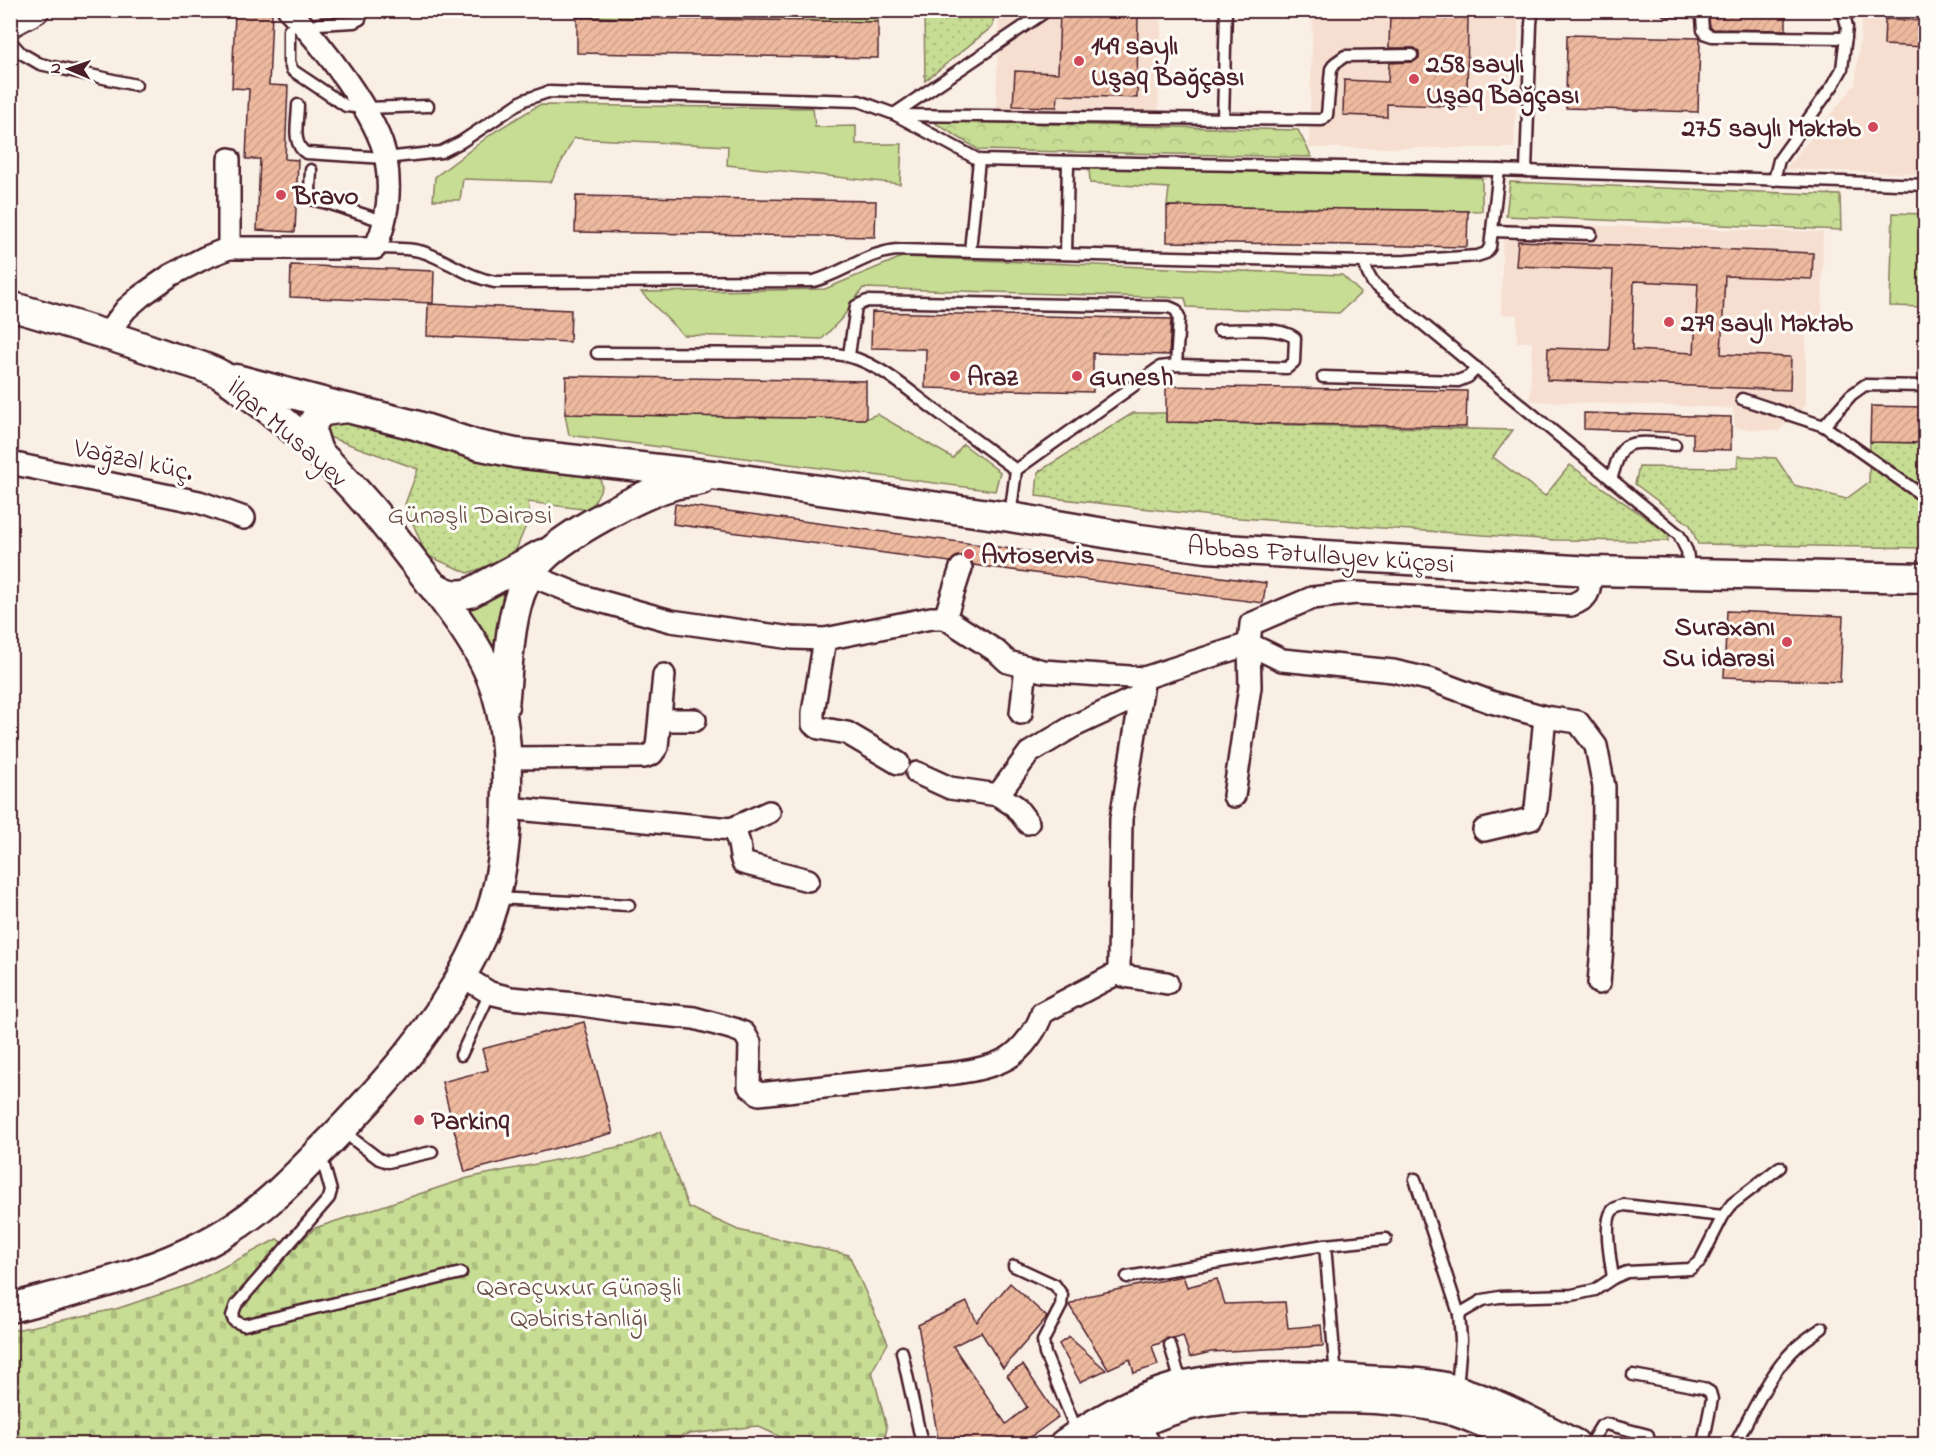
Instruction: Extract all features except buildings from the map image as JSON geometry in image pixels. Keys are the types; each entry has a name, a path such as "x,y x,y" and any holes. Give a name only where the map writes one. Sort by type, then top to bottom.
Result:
{"main road":[{"name":"İlqar Musayev","path":"10,306 106,334 219,374 273,412 318,452 366,503 431,584 482,660 492,679 502,717"},
{"name":"Abbas Fətullayev küçəsi","path":"219,374 415,425 477,445 515,453 721,476 1207,548 1592,571 1926,578"},
{"path":"318,452 312,433 313,423 317,416 324,411 347,408"},
{"path":"599,461 616,473 619,482 616,500 603,519"},
{"path":"431,584 452,595 470,593 641,498 674,486 721,476"},
{"path":"10,1308 120,1278 196,1248 227,1232 276,1194 320,1151 399,1068 421,1040 461,975 483,933 494,898 503,860 507,808 507,758 502,717 514,623 519,600 530,575 544,557 562,543"},
{"path":"1081,1441 1106,1417 1136,1402 1182,1386 1235,1378 1336,1378 1421,1383 1457,1390 1525,1418 1575,1444"},
{"path":"1081,1441 1149,1433 1185,1407 1230,1399 1381,1399 1450,1411 1484,1423 1529,1444"}],"street":[{"path":"10,24 36,10"},
{"path":"106,334 126,309 171,275 229,248 375,248 386,222 387,182 385,158 377,134 364,108 295,23"},
{"path":"229,159 229,248"},
{"name":"Vağzal küç.","path":"10,463 199,502 244,518"},
{"path":"945,618 962,568"},
{"path":"1234,796 1250,687 1251,624 1312,598 1356,594 1571,605 1582,601 1589,592 1592,571"},
{"path":"530,575 582,596 671,621 792,638 825,639 931,618 945,618 996,651 1008,662 1043,671 1143,686"},
{"path":"825,639 813,724 819,728 847,733 898,763"},
{"path":"998,795 1029,753 1072,727 1143,686 1249,644 1282,660 1393,670 1432,680 1491,702 1545,717 1578,722 1596,746 1604,786 1603,936 1599,982"},
{"path":"1021,713 1026,667"},
{"path":"507,758 644,757 652,754 657,747 664,675"},
{"path":"1120,972 1121,819 1143,686"},
{"path":"1484,830 1532,819 1536,809 1545,717"},
{"path":"660,720 695,720"},
{"path":"917,772 950,788 998,795 1015,806 1028,823"},
{"path":"507,808 731,829 769,812"},
{"path":"731,829 740,839 740,855 743,862 808,880"},
{"path":"1120,972 1124,975 1167,983"},
{"path":"461,975 490,993 511,998 694,1018 734,1029 744,1033 750,1043 750,1086 759,1094 957,1074 1009,1058 1030,1037 1042,1013 1120,972"}],"lane":[{"path":"362,10 360,19 354,22 295,23 289,61 292,70 346,106 364,108 428,106"},
{"path":"1223,119 1226,10"},
{"path":"1526,171 1531,24 1535,10"},
{"path":"1666,10 1698,12 1702,17 1703,30 1712,36 1846,38"},
{"path":"1774,180 1779,160 1842,69 1847,27 1844,11 1859,10"},
{"path":"894,114 1042,14"},
{"path":"10,40 21,53 40,64 136,85"},
{"path":"894,114 1322,120 1327,114 1331,69 1335,63 1345,56 1412,55"},
{"path":"298,105 297,143 306,153 385,158 441,152 461,142 524,100 548,92 859,101 894,114 979,160 1499,170 1926,185"},
{"path":"970,251 979,160"},
{"path":"1066,254 1068,163"},
{"path":"311,170 310,190 314,200 386,222"},
{"path":"375,248 414,250 429,254 480,279 495,282 814,281 894,250 1365,262 1406,261 1477,256 1486,253 1490,247 1499,170"},
{"path":"1492,231 1591,234"},
{"path":"1365,262 1373,283 1679,535 1687,551 1690,573"},
{"path":"849,355 856,306 867,301 1169,307 1176,310 1179,316 1176,365"},
{"path":"1010,517 1016,470 1160,367 1176,365 1287,368 1294,362 1295,338 1290,334 1278,331 1219,330"},
{"path":"597,353 849,355 888,375 1016,470"},
{"path":"1323,376 1458,381 1468,378 1477,368"},
{"path":"1824,426 1851,395 1865,385 1926,386"},
{"path":"1742,399 1824,426 1926,498"},
{"path":"1611,478 1623,448 1628,444 1675,445"},
{"path":"494,898 629,905"},
{"path":"461,1055 490,993"},
{"path":"341,1130 379,1159 388,1162 432,1152"},
{"path":"320,1151 331,1191 329,1198 236,1305 232,1316 234,1321 244,1325 461,1273"},
{"path":"1459,1314 1483,1300 1499,1297 1572,1295 1595,1290 1627,1272 1690,1269 1700,1260 1723,1216 1732,1204 1780,1167"},
{"path":"1415,1179 1459,1314 1461,1340 1457,1390"},
{"path":"1613,1278 1608,1230 1610,1215 1614,1209 1624,1205 1723,1216"},
{"path":"1127,1277 1325,1245 1386,1239"},
{"path":"1325,1245 1336,1378"},
{"path":"1014,1266 1055,1285 1062,1295 1061,1306 1043,1341 1045,1354 1081,1441"},
{"path":"1735,1444 1773,1376 1788,1356 1799,1344 1822,1328"},
{"path":"1170,1345 1182,1386"},
{"path":"902,1352 922,1444"},
{"path":"1634,1375 1703,1388 1710,1392 1712,1399 1702,1444"},
{"path":"1590,1444 1601,1426 1606,1424 1647,1435"}],"shaded area":[{"name":"149 saylı Uşaq Bağçası","path":"999,11 1162,11 1158,113 996,111"},
{"name":"258 saylı Uşaq Bağçası","path":"1313,11 1519,11 1514,148 1309,148"},
{"name":"275 saylı Məktəb","path":"1863,11 1925,11 1925,174 1785,169 1855,85"},
{"name":"279 saylı Məktəb","path":"1503,223 1823,232 1822,330 1806,331 1806,405 1779,431 1735,428 1733,408 1530,401 1532,342 1517,342 1517,315 1501,314"}],"green space":[{"path":"578,10 879,11 878,22 577,17"},
{"path":"924,11 994,11 993,26 925,81"},
{"path":"539,105 813,108 815,127 856,126 856,144 902,144 900,184 727,165 728,146 574,138 551,182 463,179 460,200 433,200 435,177 494,132"},
{"path":"932,121 1298,130 1312,157 979,150"},
{"path":"1089,166 1482,178 1482,211 1167,206 1169,188 1090,183"},
{"path":"1510,182 1840,195 1841,230 1506,216"},
{"path":"1893,213 1925,214 1925,307 1890,306"},
{"path":"902,257 1342,275 1361,293 1339,313 1187,307 1185,298 863,288 843,317 822,339 683,335 641,292 825,289"},
{"path":"1133,413 1166,413 1166,422 1513,430 1493,457 1545,496 1570,465 1669,534 1668,541 1555,540 1211,516 1036,496 1038,472"},
{"path":"565,414 865,419 877,414 953,458 963,444 1000,472 995,491 569,435"},
{"name":"Günəşli Dairəsi","path":"343,419 599,473 602,487 590,510 528,502 530,516 513,557 468,573 426,555 405,504 418,469 326,436 329,424"},
{"path":"1870,442 1925,443 1925,548 1698,544 1690,525 1635,484 1639,467 1737,468 1738,456 1776,458 1794,485 1846,499 1869,482"},
{"path":"516,576 501,659 465,608"},
{"name":"Qaraçuxur Günəşli Qəbiristanlığı","path":"660,1132 688,1207 738,1230 849,1255 888,1343 872,1371 887,1428 884,1441 862,1444 796,1444 757,1426 682,1435 684,1444 11,1444 10,1331 116,1309 191,1284 277,1239 292,1250 315,1228 468,1178 632,1144"}],"place":[{"name":"149 saylı Uşaq Bağçası","path":"1079,61"},
{"name":"258 saylı Uşaq Bağçası","path":"1414,79"},
{"name":"275 saylı Məktəb","path":"1873,127"},
{"name":"Bravo","path":"281,195"},
{"name":"279 saylı Məktəb","path":"1669,322"},
{"name":"Araz","path":"955,376"},
{"name":"Gunesh","path":"1077,376"},
{"name":"Avtoservis","path":"969,554"},
{"name":"Suraxanı Su idarəsi","path":"1787,642"},
{"name":"Parkinq","path":"419,1120"}]}
